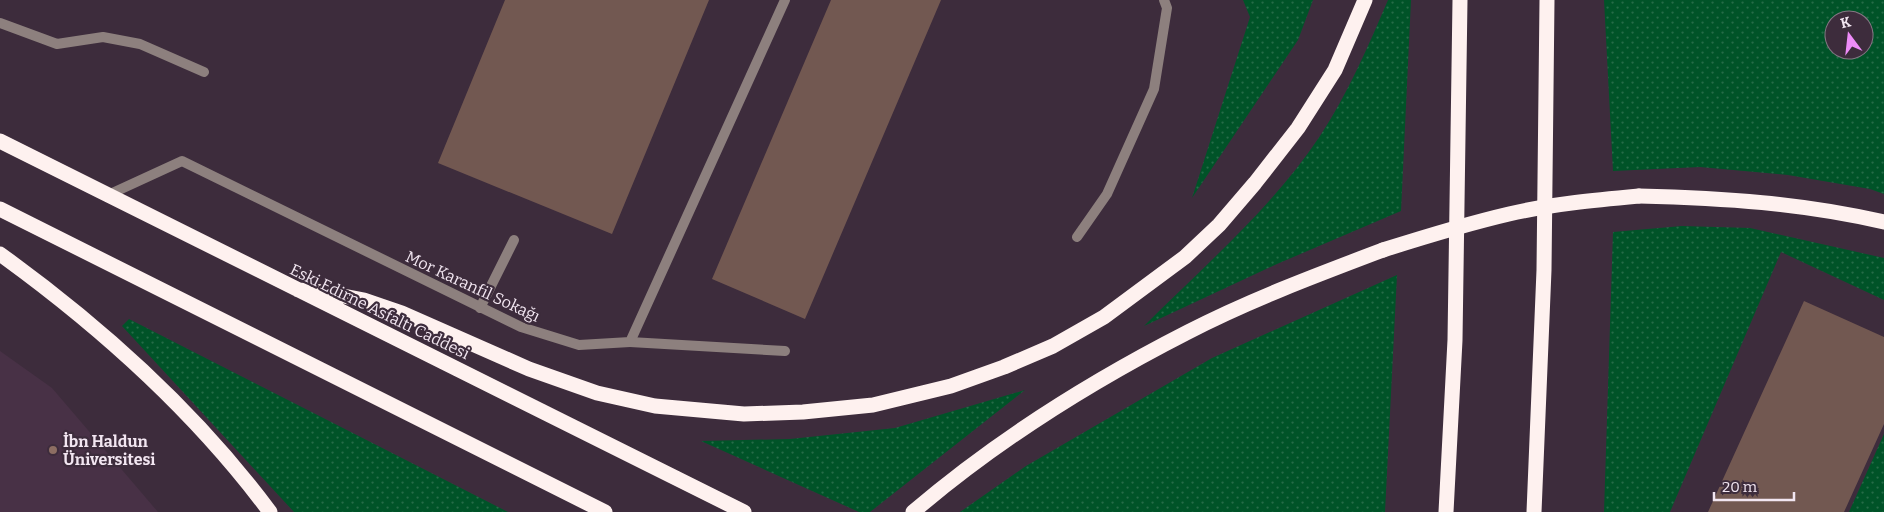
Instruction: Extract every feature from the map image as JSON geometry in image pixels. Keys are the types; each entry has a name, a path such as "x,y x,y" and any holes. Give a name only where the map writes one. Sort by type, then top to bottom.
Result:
{"highway":[{"path":"298,290 323,292 364,300 402,313 529,369 597,393 655,406 744,414 803,412 873,405 951,386 1004,367 1053,346 1104,317 1185,257 1218,226 1255,184 1298,128 1335,70 1365,0"},
{"path":"1446,512 1455,340 1460,0"},
{"path":"1534,512 1544,270 1547,0"},
{"name":"Eski Edirne Asfaltı Caddesi","path":"0,141 744,512"},
{"path":"913,512 949,481 1030,424 1126,365 1246,305 1383,250 1447,230 1510,214 1580,202 1639,196 1713,197 1797,206 1884,222"},
{"path":"0,208 606,512"},
{"path":"0,254 45,287 153,380 208,435 243,476 270,512"}],"street":[{"path":"630,342 785,0"},
{"path":"1077,237 1107,194 1154,89 1167,8 1164,0"},
{"path":"0,24 57,44 103,37 140,44 204,72"},
{"name":"Mor Karanfil Sokağı","path":"108,195 182,161 521,328 579,345 630,342 785,351"},
{"path":"480,308 514,240"}],"shaded area":[{"name":"İbn Haldun Üniversitesi","path":"0,351 52,388 158,512 0,512"}],"green space":[{"path":"1243,0 1313,0 1298,40 1192,198 1250,17"},
{"path":"1388,0 1411,0 1401,211 1277,264 1144,326 1237,235 1301,162 1320,136 1340,103"},
{"path":"1604,0 1884,0 1884,194 1870,189 1788,175 1700,167 1613,171"},
{"path":"1682,226 1750,228 1884,258 1884,300 1781,252 1670,512 1604,512 1613,232"},
{"path":"1397,275 1385,512 960,512 1026,466 1212,358"},
{"path":"129,319 508,512 294,512 122,326"},
{"path":"1025,390 870,512 859,512 701,441 790,439 895,428"},
{"path":"1884,434 1884,512 1849,512"}],"building":[{"path":"505,0 709,0 612,234 438,163"},
{"path":"831,0 941,0 805,319 712,279"},
{"path":"1804,301 1884,337 1884,424 1844,512 1708,512"}],"place":[{"name":"İbn Haldun Üniversitesi","path":"53,450"}]}
